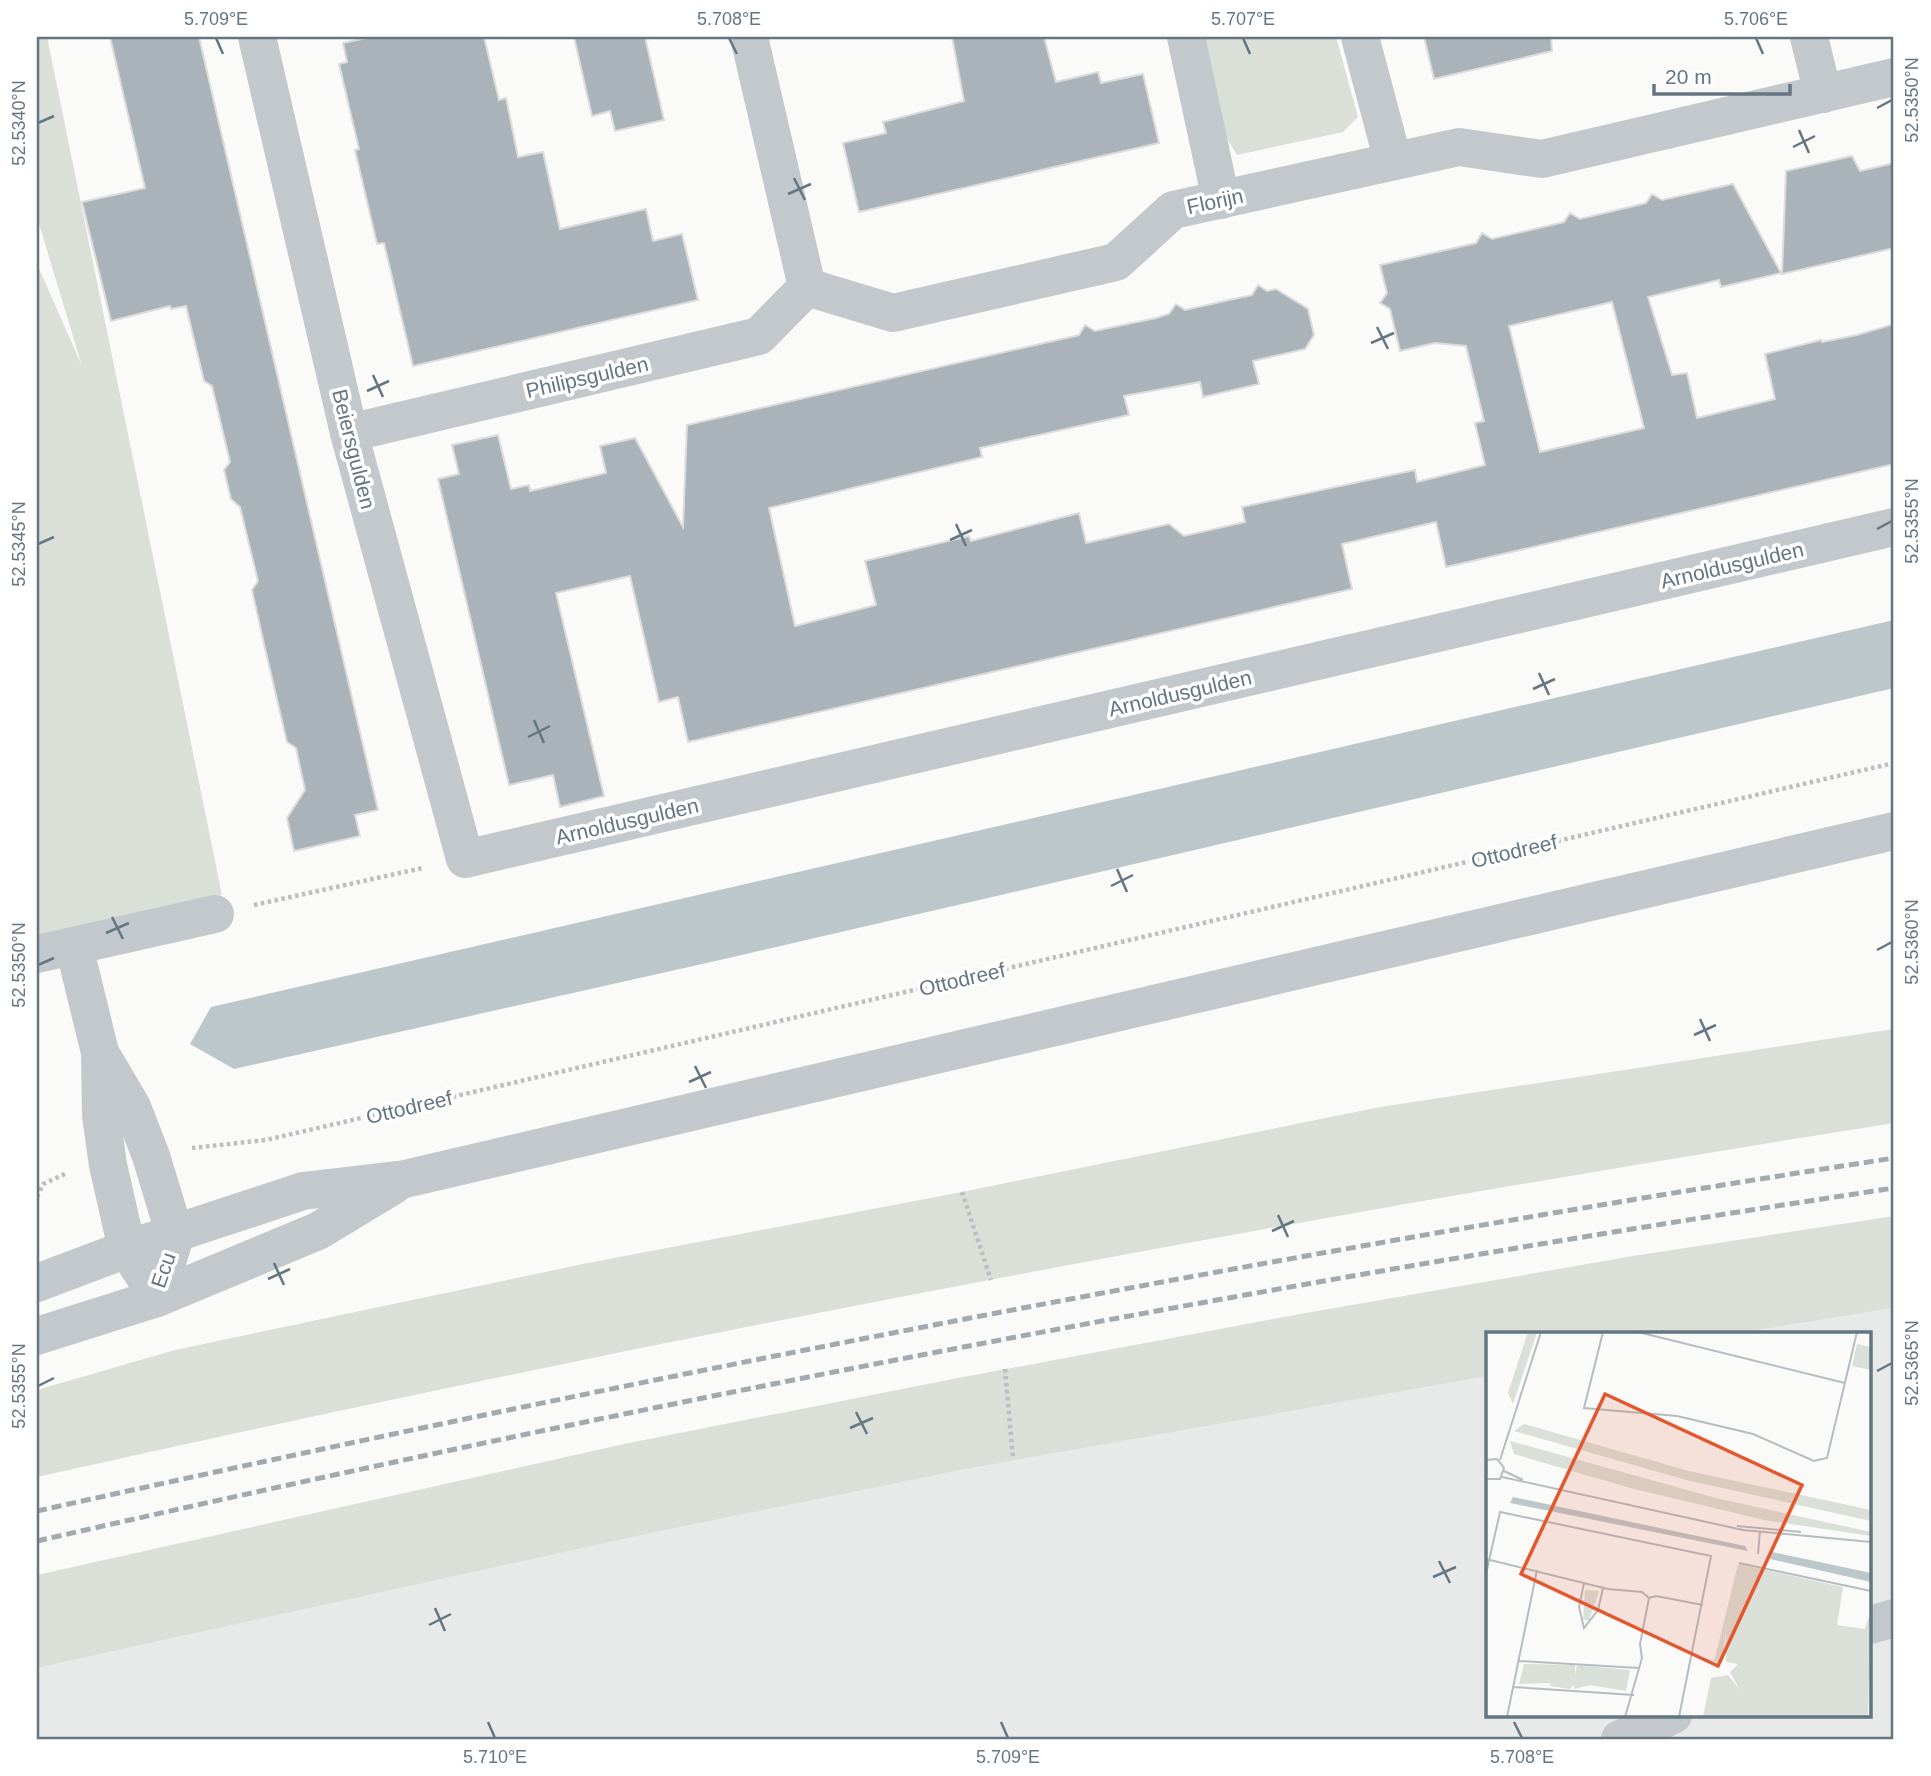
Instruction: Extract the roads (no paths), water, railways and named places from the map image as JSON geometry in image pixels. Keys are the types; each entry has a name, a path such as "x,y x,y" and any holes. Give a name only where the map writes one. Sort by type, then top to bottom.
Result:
{"street":[{"name":"Beiersgulden","path":"257,37 349,433 465,859"},
{"path":"749,37 807,287"},
{"path":"1186,37 1221,200"},
{"path":"1360,37 1393,161"},
{"path":"1809,37 1823,94"},
{"name":"Florijn","path":"807,287 893,313 1116,262 1173,210 1460,147 1542,159 1894,77"},
{"name":"Philipsgulden","path":"349,433 759,336 807,287"},
{"name":"Arnoldusgulden","path":"465,859 1894,527"},
{"path":"37,1283 127,1249 303,1191 405,1179 1894,831"},
{"path":"37,954 215,914"},
{"name":"Ecu","path":"74,946 129,1161 127,1249 157,1298"},
{"name":"Ecu","path":"129,1161 175,1235 157,1298"},
{"path":"37,1336 157,1298 318,1231 405,1179"},
{"path":"1871,1625 1894,1618"},
{"path":"1620,1739 1671,1716"}],"railway":[{"path":"37,1511 499,1412 962,1319 1428,1235 1894,1158"},
{"path":"37,1541 499,1440 962,1347 1427,1263 1894,1188"}]}
